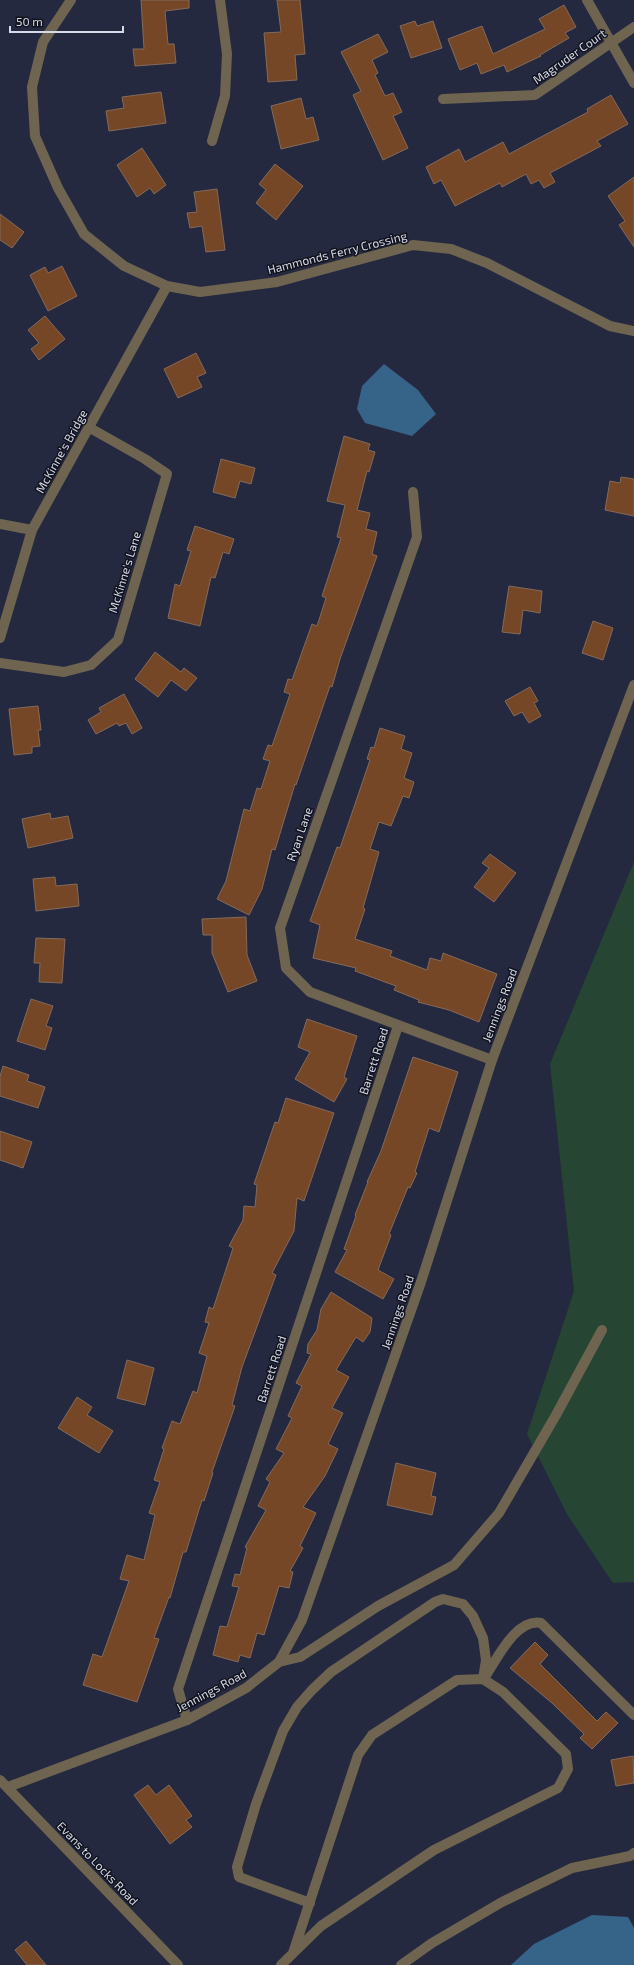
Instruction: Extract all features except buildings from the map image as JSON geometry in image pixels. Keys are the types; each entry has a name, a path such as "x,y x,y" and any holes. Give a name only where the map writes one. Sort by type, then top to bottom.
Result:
{"street":[{"name":"Hammonds Ferry Crossing","path":"71,0 42,42 32,87 35,136 58,188 84,234 124,266 167,286 200,292 277,282 413,245 451,249 487,263 610,326 634,331"},
{"path":"212,141 225,96 227,54 220,0"},
{"path":"589,1 634,83"},
{"name":"Magruder Court","path":"443,99 535,94 634,27"},
{"name":"McKinne's Bridge","path":"0,638 32,530 90,428 167,286"},
{"name":"McKinne's Lane","path":"0,663 64,672 91,665 118,640 167,474 145,459 90,428"},
{"name":"Ryan Lane","path":"412,492 417,537 280,928 286,968 310,992 492,1060"},
{"path":"0,524 32,530"},
{"name":"Jennings Road","path":"4,1783 187,1720 246,1688 280,1662 302,1620 416,1297 492,1060 634,685"},
{"name":"Barrett Road","path":"187,1720 178,1689 398,1026"},
{"path":"280,1662 300,1657 378,1606 454,1565 500,1513 556,1415 602,1330"},
{"path":"310,1903 239,1877 237,1866 256,1804 280,1738 297,1707 331,1672 443,1598 463,1604 473,1616 483,1638 486,1660 483,1680"},
{"path":"483,1680 515,1633 525,1624 534,1622 541,1623 634,1715"},
{"path":"457,1680 483,1680 503,1692 566,1754 568,1769 558,1788 434,1850 321,1926 289,1960 310,1903 358,1755 372,1734 457,1680"},
{"name":"Evans to Locks Road","path":"4,1783 178,1965"},
{"path":"401,1965 432,1943 502,1902 565,1871 579,1866 630,1856 634,1853"}],"green space":[{"path":"634,862 634,1582 613,1583 567,1514 527,1434 574,1291 550,1064"}],"water":[{"path":"384,364 418,390 436,414 412,436 365,423 357,409 362,386"},
{"path":"592,1915 628,1917 634,1928 634,1965 511,1965 534,1944"}]}
